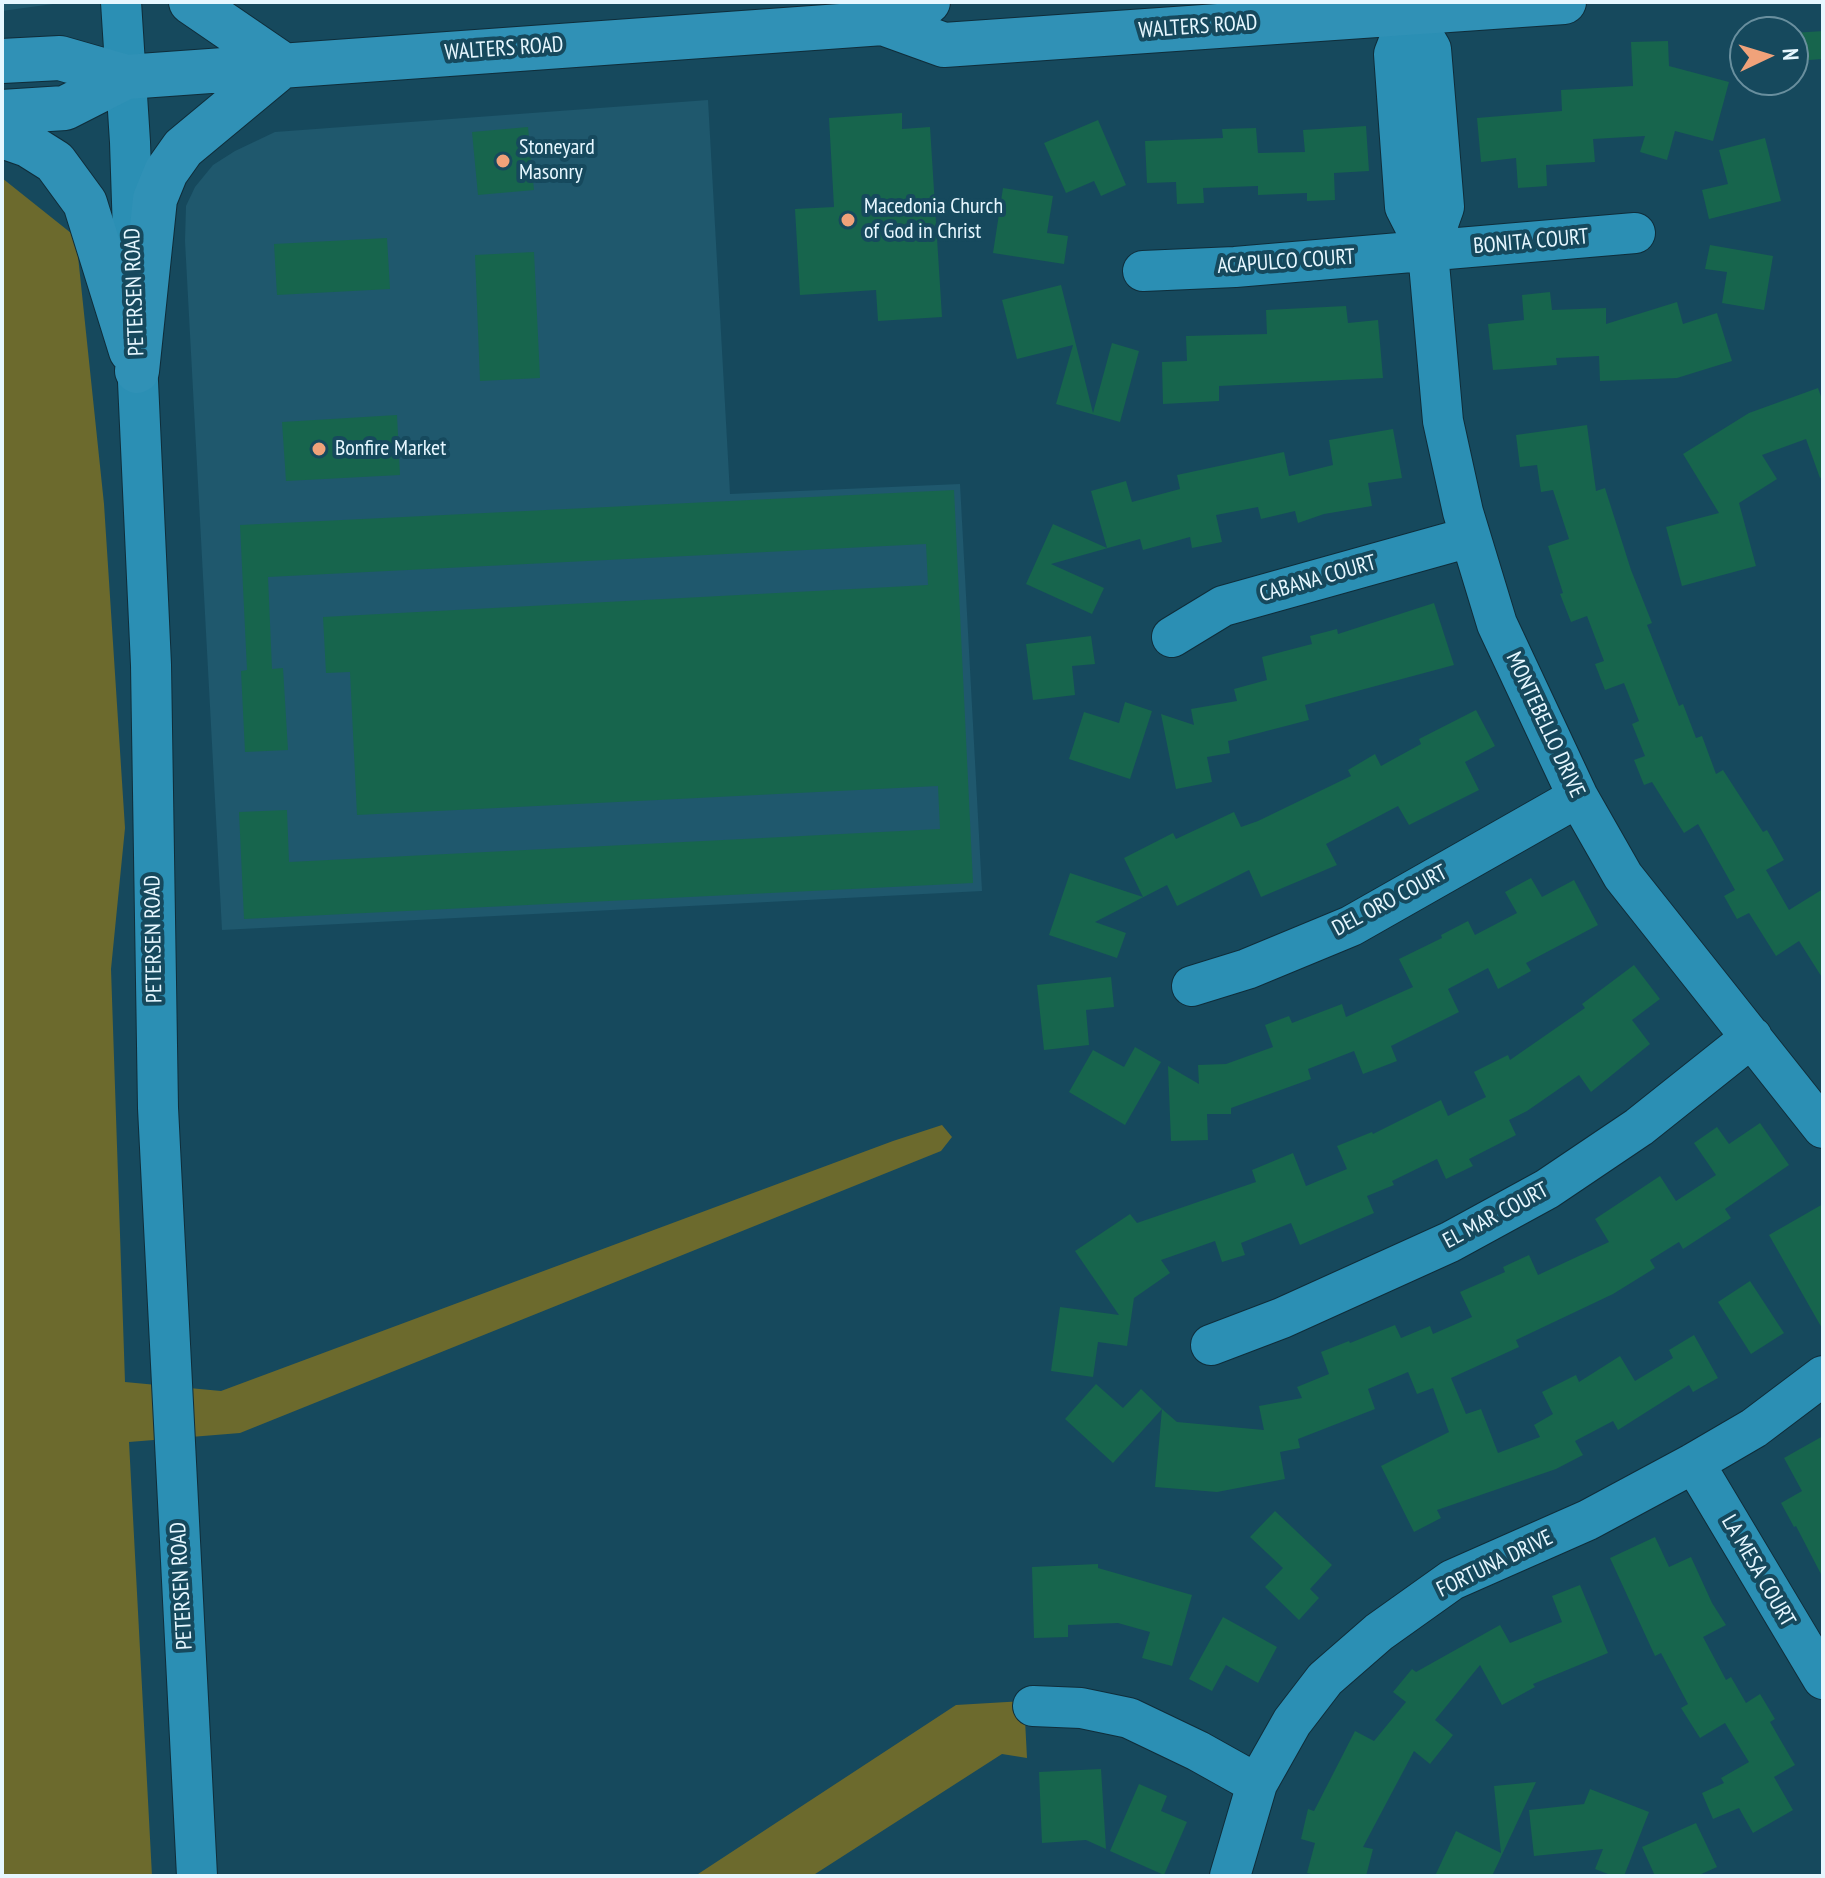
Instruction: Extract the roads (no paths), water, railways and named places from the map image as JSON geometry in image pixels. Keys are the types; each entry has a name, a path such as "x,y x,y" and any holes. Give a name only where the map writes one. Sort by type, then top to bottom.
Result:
{"main road":[{"path":"137,371 155,199 166,172 183,148 283,65 217,23 191,2"},
{"name":"WALTERS ROAD","path":"2,61 60,58 126,77 883,23 928,2"},
{"name":"WALTERS ROAD","path":"883,23 944,45 1410,7 1564,2"},
{"name":"WALTERS ROAD","path":"2,112 65,108 126,77"},
{"path":"2,136 28,145 55,162 85,203 137,371"}],"street":[{"name":"PETERSEN ROAD","path":"121,2 151,665 158,1108 197,1876"},
{"name":"MONTEBELLO DRIVE","path":"1410,7 1394,54 1405,207 1428,252 1443,421 1470,537 1497,624 1578,797 1623,876 1823,1128"},
{"name":"BONITA COURT","path":"1428,252 1635,233"},
{"name":"ACAPULCO COURT","path":"1143,271 1428,252"},
{"name":"CABANA COURT","path":"1172,637 1223,606 1470,537"},
{"name":"DEL ORO COURT","path":"1192,986 1247,969 1351,926 1578,797"},
{"name":"EL MAR COURT","path":"1211,1345 1282,1318 1450,1242 1547,1189 1639,1127 1752,1037"},
{"name":"FORTUNA DRIVE","path":"1230,1876 1257,1784 1292,1722 1325,1679 1379,1632 1452,1580 1588,1520 1694,1463 1754,1428 1823,1376"},
{"name":"LA MESA COURT","path":"1694,1463 1823,1679"},
{"path":"1033,1706 1081,1708 1129,1718 1257,1784"}],"place":[{"name":"Stoneyard Masonry","path":"503,161"},
{"name":"Macedonia Church of God in Christ","path":"848,220"},
{"name":"Bonfire Market","path":"319,449"}]}
